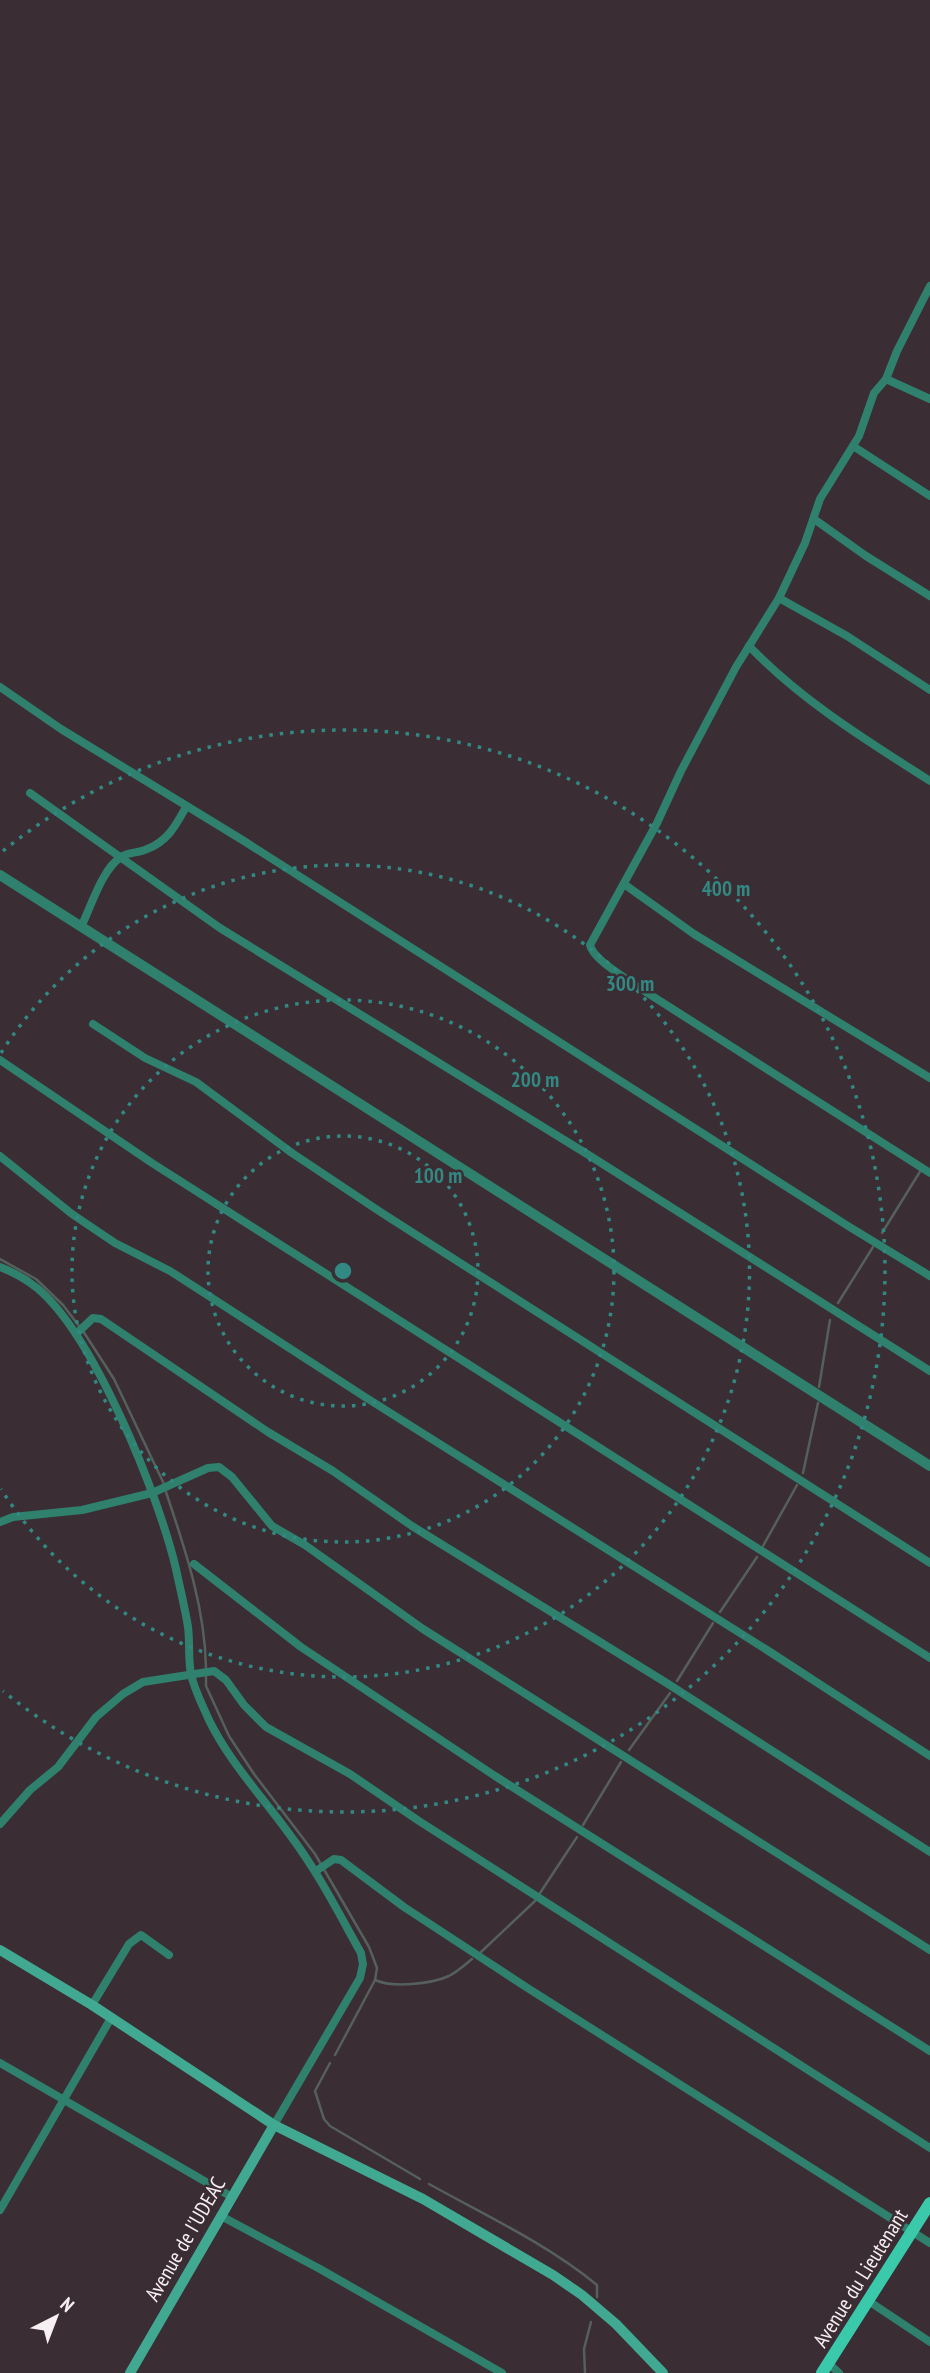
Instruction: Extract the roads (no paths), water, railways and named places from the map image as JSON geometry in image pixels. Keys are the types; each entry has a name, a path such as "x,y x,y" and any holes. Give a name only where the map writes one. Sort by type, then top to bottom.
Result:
{"main road":[{"path":"0,1950 111,2018 274,2125 423,2199 553,2275 582,2295 615,2324 663,2373"},
{"name":"Avenue de I'UDEAC","path":"130,2373 274,2125"},
{"name":"Avenue du Lieutenant","path":"825,2368 870,2302 930,2203"}],"street":[{"path":"930,286 928,296 897,351 886,379 874,393 853,446 820,499 814,519 779,598 749,646 686,761 590,945 591,951 635,985 930,1172"},
{"path":"886,379 930,399"},
{"path":"853,446 930,496"},
{"path":"814,519 930,596"},
{"path":"779,598 847,636 930,690"},
{"path":"749,646 776,674 818,708 930,781"},
{"path":"0,687 61,729 244,841 930,1276"},
{"path":"30,793 219,928 587,1154 930,1371"},
{"path":"81,927 101,880 121,857 148,849 172,834 187,807"},
{"path":"0,875 930,1466"},
{"path":"624,884 694,934 930,1078"},
{"path":"93,1024 145,1058 196,1082 292,1153 393,1221 930,1563"},
{"path":"0,1060 152,1163 930,1658"},
{"path":"0,1156 72,1214 115,1242 170,1271 930,1756"},
{"path":"0,1267 37,1288 76,1334 120,1418 152,1493 176,1567 188,1626 197,1694 222,1745 321,1867 360,1953 363,1964 360,1978 274,2125"},
{"path":"76,1334 93,1318 101,1319 412,1526 665,1682 930,1852"},
{"path":"0,1522 13,1517 82,1510 152,1493 208,1468 219,1467 232,1477 272,1526 305,1545 423,1629 930,1950"},
{"path":"194,1564 301,1647 495,1776 930,2051"},
{"path":"0,1824 23,1797 58,1767 89,1726 109,1705 143,1682 210,1671 219,1673 244,1706 266,1727 371,1787 419,1821 930,2148"},
{"path":"321,1867 334,1859 341,1860 404,1907 515,1980 930,2243"},
{"path":"92,2006 129,1944 136,1938 141,1935 147,1937 169,1955"},
{"path":"0,2210 111,2018"},
{"path":"0,2063 232,2197"},
{"path":"221,2216 502,2373"},
{"path":"870,2302 930,2342"},
{"path":"825,2368 839,2373"}],"waterway":[{"path":"882,1233 921,1170"},
{"path":"838,1303 873,1247"},
{"path":"0,1259 36,1279 63,1305 79,1326"},
{"path":"819,1387 830,1320"},
{"path":"83,1331 114,1379 164,1484"},
{"path":"803,1473 818,1403"},
{"path":"763,1546 797,1485"},
{"path":"166,1492 198,1601 206,1668"},
{"path":"720,1612 757,1557"},
{"path":"677,1681 713,1623"},
{"path":"206,1675 206,1686 229,1736 254,1774 315,1854 369,1947 377,1968 375,1980 335,2055"},
{"path":"629,1750 670,1693"},
{"path":"583,1825 621,1762"},
{"path":"540,1893 577,1837"},
{"path":"481,1952 535,1901"},
{"path":"375,1980 401,1984 432,1981 452,1974 472,1959"},
{"path":"330,2063 315,2091 324,2119 330,2126 420,2179"},
{"path":"429,2184 558,2256 597,2285 597,2297"},
{"path":"585,2373 584,2349 591,2322"}]}
